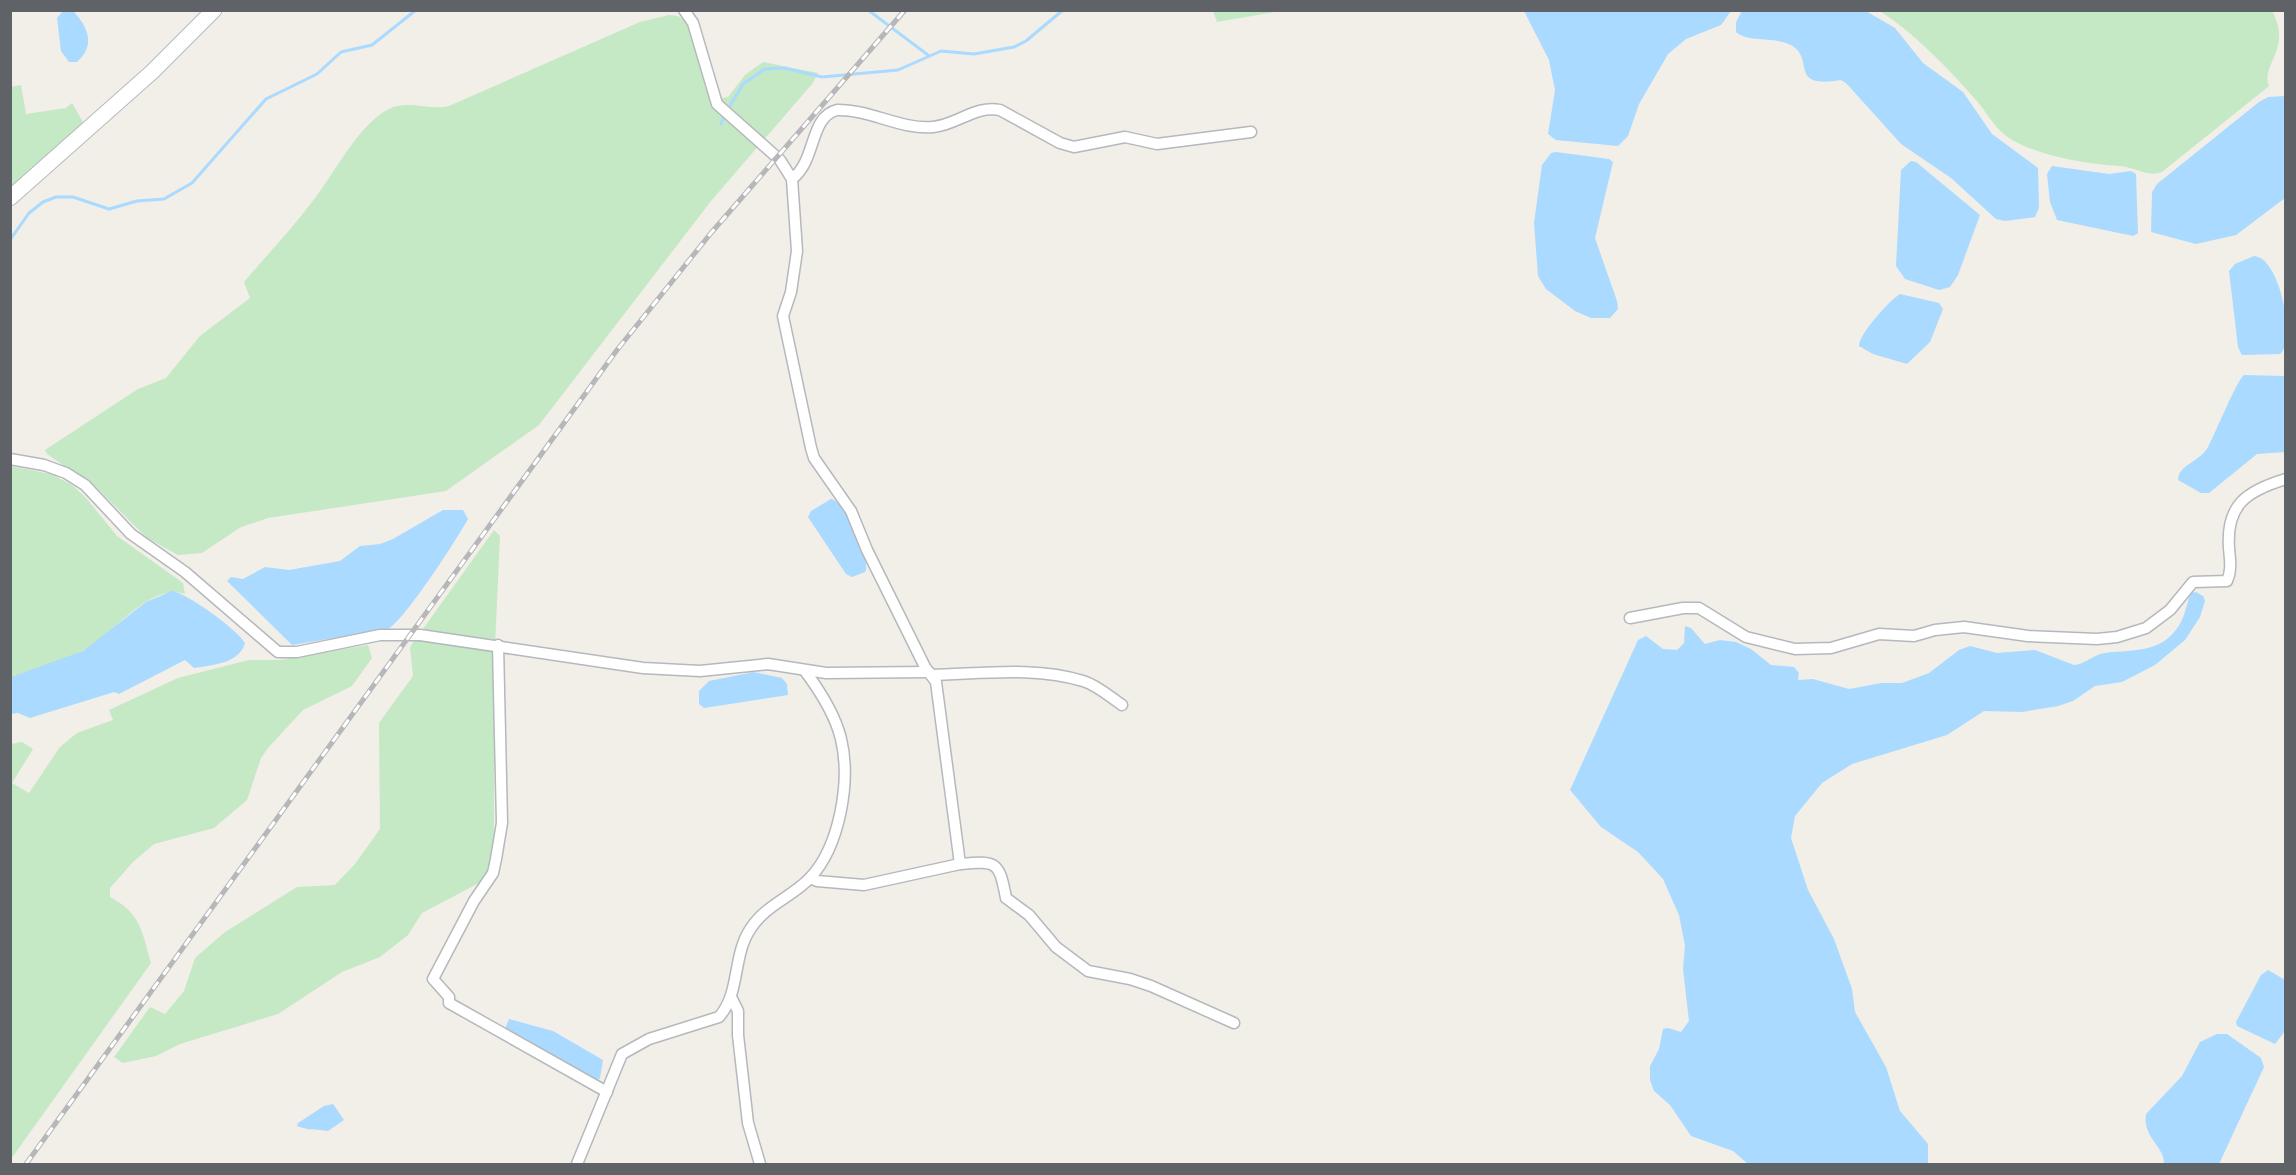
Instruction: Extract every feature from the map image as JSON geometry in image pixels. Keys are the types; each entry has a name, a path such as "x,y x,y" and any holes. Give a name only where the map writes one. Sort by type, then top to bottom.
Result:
{"street":[{"path":"10,198 152,72 214,10"},
{"path":"684,10 693,23 717,104 780,160 792,179 797,251 791,292 783,316 811,448 814,458 851,511 867,550 937,688 960,864"},
{"path":"792,179 806,166 821,119 837,110 934,127 990,108 999,110 1060,143 1074,147 1125,137 1157,144 1251,132"},
{"path":"10,459 44,465 66,473 85,485 131,534 185,572 278,652 297,652 387,635 420,635 643,668 700,671 761,663 805,671 1028,673 1076,679 1091,684 1122,705"},
{"path":"1630,618 1683,608 1699,608 1746,637 1795,650 1831,648 1879,634 1914,636 1935,630 1964,627 2056,638 2117,638 2139,632 2158,620 2193,582 2227,581 2230,565 2228,528 2233,513 2249,495 2286,479"},
{"path":"498,645 502,823 496,859 493,873 474,901 433,979 449,997 448,1003 607,1092"},
{"path":"577,1164 622,1054 649,1039 716,1019 731,997 739,950 751,927 778,900 810,878 838,828 843,786 839,734 820,690 805,671"},
{"path":"810,878 817,881 861,885 960,864 987,862 995,864 1001,873 1006,898 1029,915 1056,946 1088,971 1130,979 1151,986 1234,1023"},
{"path":"731,997 738,1011 738,1035 748,1123 760,1164"}],"green space":[{"path":"1213,10 1280,11 1217,22"},
{"path":"1880,11 2272,11 2278,24 2279,36 2267,78 2269,86 2162,172 2151,174 2124,167 2059,157 2016,142 1997,127 1976,100 1931,52"},
{"path":"669,15 678,16 686,21 711,100 728,97 745,75 763,62 818,73 812,84 711,201 539,425 446,491 268,518 241,527 202,553 178,555 147,538 98,489 47,454 45,450 138,389 166,378 200,336 250,298 244,282 304,212 358,137 380,115 391,108 405,105 449,106 640,22"},
{"path":"21,85 26,114 66,108 72,103 84,124 11,189 11,87"},
{"path":"10,466 51,474 72,485 86,498 117,536 183,583 185,594 172,592 145,602 84,650 58,662 11,677"},
{"path":"494,530 500,536 494,667 494,847 488,874 481,882 422,913 408,935 380,957 342,972 278,1014 180,1044 156,1056 123,1063 114,1057 150,1007 165,1014 184,991 195,958 225,932 297,887 335,885 355,864 380,829 379,723 413,676 410,647"},
{"path":"368,645 372,658 352,686 303,710 268,748 261,758 247,800 214,828 154,844 133,862 110,888 110,897 128,910 139,924 151,963 11,1159 11,744 22,742 33,749 12,783 29,793 60,747 77,733 113,720 109,710 178,678 249,660 280,660"}],"water":[{"path":"1864,10 1895,28 1923,63 1963,92 1992,134 2038,168 2039,208 2035,217 2005,221 1996,219 1951,178 1901,144 1846,83 1841,80 1824,82 1808,77 1802,58 1791,45 1748,37 1736,32 1736,22 1742,11"},
{"path":"63,11 73,11 83,23 88,36 86,49 77,62 69,62 61,51 57,18"},
{"path":"1524,11 1731,11 1721,25 1686,39 1668,54 1639,104 1628,136 1618,146 1556,140 1548,134 1555,90 1549,60"},
{"path":"2285,96 2285,198 2236,235 2196,244 2151,232 2152,192 2157,184 2259,102 2268,97"},
{"path":"1551,153 1609,159 1613,162 1595,238 1617,301 1618,309 1610,318 1591,318 1575,311 1546,289 1538,276 1534,223 1542,165"},
{"path":"1911,161 1916,162 1980,215 1958,275 1950,287 1939,290 1905,279 1896,266 1901,170"},
{"path":"2052,166 2109,174 2131,171 2136,174 2138,233 2133,236 2057,220 2050,202 2047,174"},
{"path":"2254,256 2263,260 2271,270 2283,300 2286,333 2285,346 2280,354 2242,355 2238,347 2229,271 2235,264"},
{"path":"1900,294 1939,303 1943,309 1930,342 1907,364 1873,354 1859,346 1869,326"},
{"path":"2244,375 2285,376 2285,452 2257,454 2209,493 2201,493 2178,480 2179,475 2205,452"},
{"path":"831,499 837,502 850,520 865,557 865,572 852,577 846,574 808,517 811,511"},
{"path":"443,510 463,510 468,519 418,596 396,623 388,629 292,645 227,581 231,577 243,579 265,567 289,570 340,561 360,546 380,544 393,539"},
{"path":"172,591 189,598 223,621 245,643 242,650 224,662 194,668 185,660 119,694 114,692 30,718 18,713 11,714 11,677 83,651 146,602"},
{"path":"2196,592 2203,596 2205,601 2200,617 2185,640 2155,665 2122,682 2095,686 2073,701 2058,706 2022,712 1984,711 1947,735 1852,764 1822,783 1795,816 1791,838 1808,890 1834,939 1852,989 1855,1012 1886,1067 1900,1111 1928,1144 1928,1164 1748,1164 1733,1151 1691,1136 1670,1105 1654,1091 1650,1080 1650,1066 1659,1049 1663,1029 1668,1028 1681,1032 1689,1021 1683,969 1685,946 1679,915 1663,879 1638,852 1601,827 1570,790 1638,640 1646,636 1663,649 1677,650 1684,643 1685,626 1691,628 1705,644 1720,640 1736,642 1751,649 1771,665 1794,667 1799,673 1798,680 1813,679 1849,689 1881,683 1902,683 1929,673 1959,650 1970,646 1997,653 2035,650 2074,665 2101,654 2149,648 2167,639 2175,631 2182,620 2191,593"},
{"path":"754,672 782,678 787,684 788,695 704,708 699,704 699,691 709,681"},
{"path":"2268,970 2285,980 2285,1031 2275,1044 2237,1026 2236,1022 2261,975"},
{"path":"509,1019 553,1031 603,1060 600,1078 598,1080 505,1029"},
{"path":"2217,1034 2227,1034 2261,1058 2264,1067 2219,1164 2164,1164 2161,1152 2147,1129 2146,1114 2182,1076 2200,1042"},
{"path":"333,1104 344,1120 328,1131 297,1126 298,1123 324,1106"}],"waterway":[{"path":"10,240 29,213 43,202 56,197 73,197 109,209 137,201 164,199 192,183 266,99 317,74 341,52 372,45 416,10"},
{"path":"868,10 928,55"},
{"path":"728,109 743,84 765,69 784,68 822,77 898,70 941,51 974,54 1014,47 1026,41 1063,10"},
{"path":"721,124 725,115"}],"railway":[{"path":"26,1164 617,350 711,233 905,10"}]}
